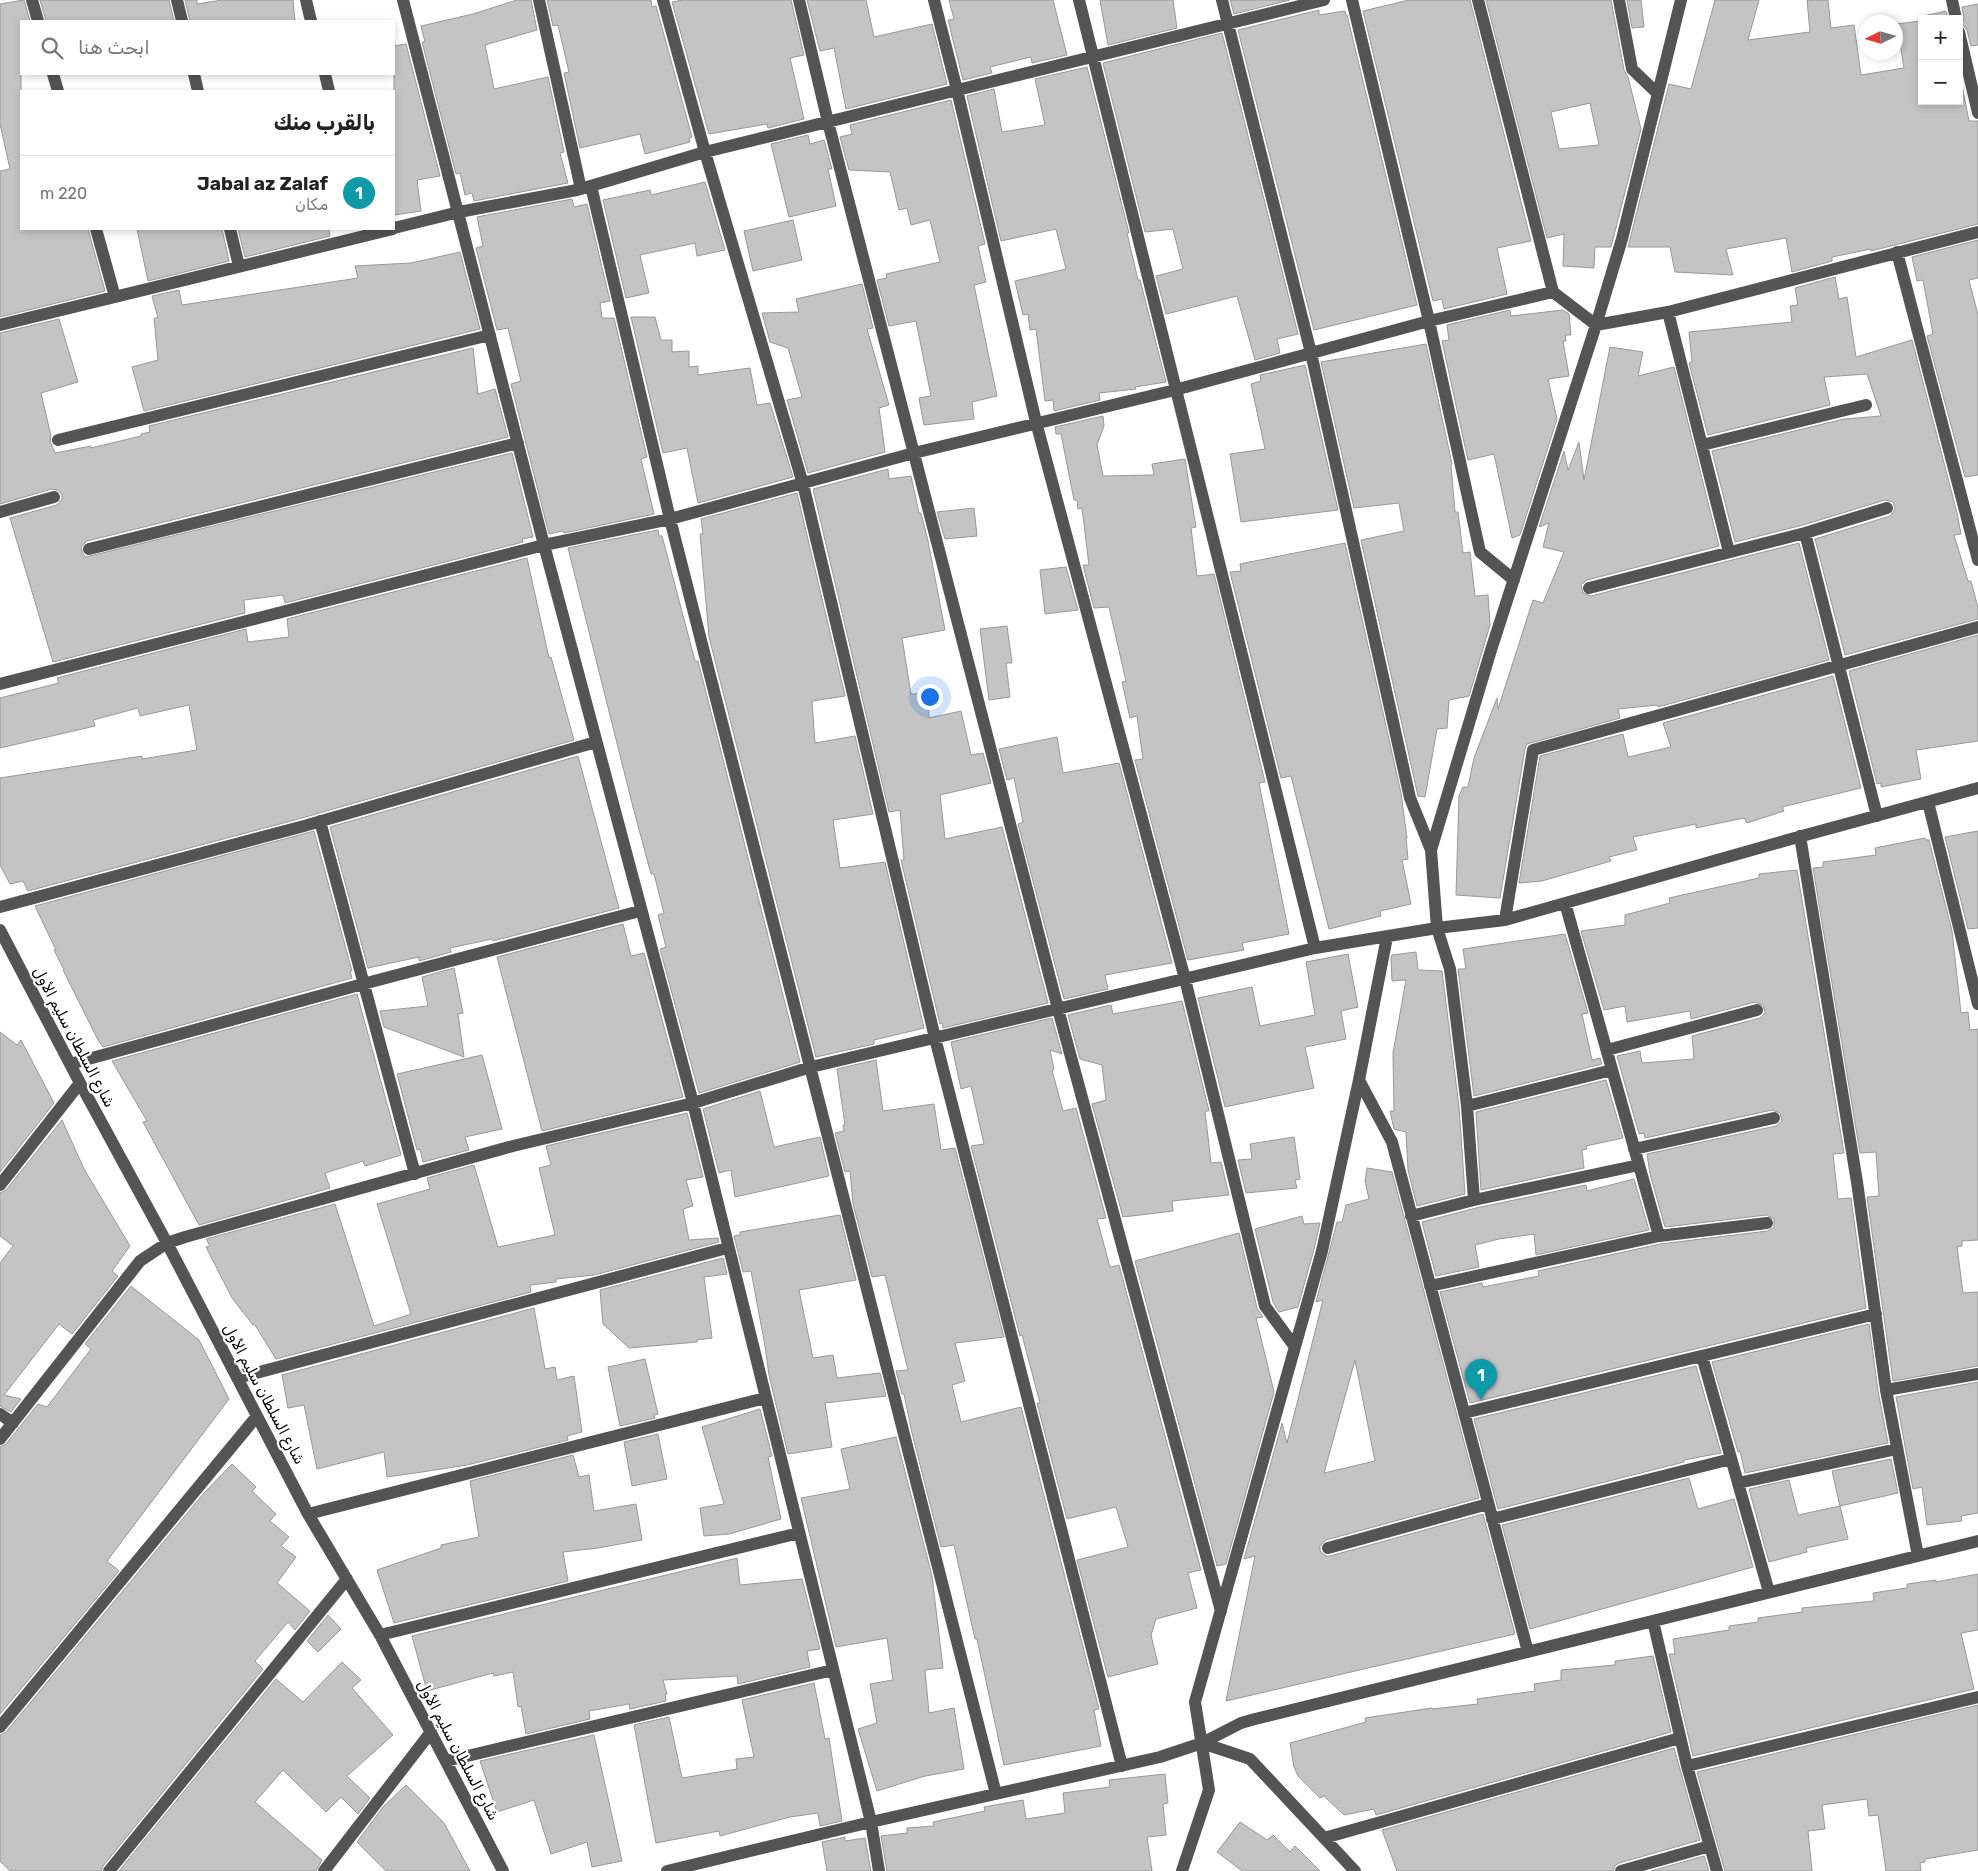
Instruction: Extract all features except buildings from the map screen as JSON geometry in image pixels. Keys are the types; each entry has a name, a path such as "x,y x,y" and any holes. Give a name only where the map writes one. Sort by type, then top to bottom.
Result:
{"street":[{"path":"32,0 38,20"},
{"path":"177,0 182,20"},
{"path":"306,0 311,20"},
{"path":"403,0 640,911 693,1103 871,1822 879,1871"},
{"path":"539,0 996,1794"},
{"path":"663,0 705,152 803,484 935,1038 1122,1766"},
{"path":"799,0 828,122 1058,1009 1221,1610"},
{"path":"934,0 1036,422 1185,979 1265,1306 1295,1347"},
{"path":"1079,0 1315,948"},
{"path":"1222,0 1311,353 1410,798 1431,850 1437,928 1450,969 1467,1106 1474,1200"},
{"path":"395,228 459,212 586,187 705,152 1228,22 1324,0"},
{"path":"1352,0 1429,320 1480,552 1514,580"},
{"path":"1478,0 1553,292 1596,325 1668,312 1978,232"},
{"path":"1618,0 1632,70 1657,93"},
{"path":"1431,850 1491,650 1622,239 1681,0"},
{"path":"1952,0 1955,15"},
{"path":"1963,49 1978,113"},
{"path":"53,75 58,90"},
{"path":"194,75 198,90"},
{"path":"325,75 329,90"},
{"path":"96,230 115,297"},
{"path":"230,230 239,266"},
{"path":"0,326 366,232 384,230"},
{"path":"1897,252 1975,536 1978,560"},
{"path":"0,684 544,545 670,519 914,453 1036,422 1175,390 1429,320 1553,292"},
{"path":"1668,312 1729,552"},
{"path":"58,440 490,335"},
{"path":"1702,445 1866,404"},
{"path":"89,549 518,443"},
{"path":"0,512 54,497"},
{"path":"1589,588 1805,532 1887,508"},
{"path":"1805,532 1877,816"},
{"path":"1505,920 1533,750 1978,627"},
{"path":"0,907 320,821 596,742"},
{"path":"0,1440 140,1261 167,1243 513,1146 693,1103 812,1067 1315,948 1437,928 1505,920 1800,836 1978,788"},
{"path":"1928,802 1978,1004"},
{"path":"320,821 415,1174"},
{"path":"1800,836 1858,1182 1886,1390 1918,1556"},
{"path":"1565,903 1659,1236"},
{"path":"70,1064 640,911"},
{"name":"شارع السلطان سليم الأول","path":"0,931 167,1243 308,1514 380,1635 503,1871"},
{"path":"1182,1871 1209,1790 1195,1702 1322,1251 1359,1080 1387,936"},
{"path":"1607,1050 1757,1010"},
{"path":"1467,1106 1612,1070"},
{"path":"1359,1080 1392,1142 1528,1652"},
{"path":"0,1186 80,1083"},
{"path":"1634,1149 1774,1118"},
{"path":"1411,1216 1474,1200 1639,1165"},
{"path":"1430,1286 1659,1236 1767,1223"},
{"path":"237,1378 728,1248"},
{"path":"1464,1413 1876,1314"},
{"path":"1702,1356 1769,1592"},
{"path":"1886,1390 1978,1374"},
{"path":"308,1514 765,1398"},
{"path":"0,1414 13,1423"},
{"path":"0,1727 258,1416"},
{"path":"1738,1483 1897,1448"},
{"path":"1492,1519 1731,1460"},
{"path":"1328,1548 1488,1504"},
{"path":"380,1635 799,1533"},
{"path":"667,1871 871,1822 1160,1757 1202,1743 1241,1723 1978,1541"},
{"path":"109,1871 347,1579"},
{"path":"1654,1621 1687,1766 1717,1871"},
{"path":"446,1761 833,1670"},
{"path":"1687,1766 1978,1697"},
{"path":"324,1871 431,1732"},
{"path":"1324,1838 1680,1738"},
{"path":"1202,1743 1250,1759 1355,1871"},
{"path":"1621,1871 1710,1846"}],"place":[{"name":"Jabal az Zalaf","path":"1481,1400"}]}
